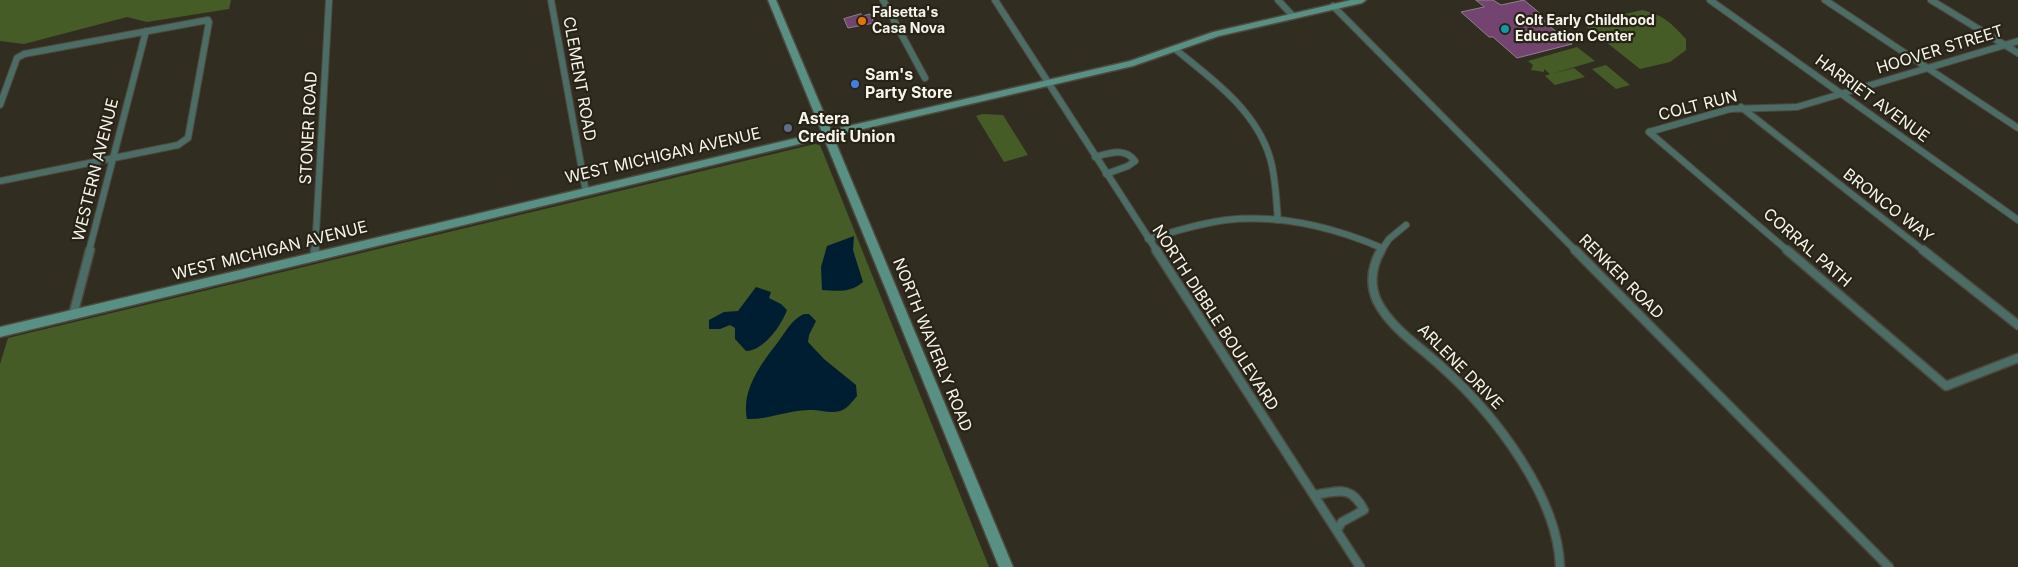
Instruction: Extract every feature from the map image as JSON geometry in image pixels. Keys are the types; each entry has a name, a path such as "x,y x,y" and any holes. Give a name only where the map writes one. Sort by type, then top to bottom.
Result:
{"street":[{"name":"STONER ROAD","path":"315,257 329,0"},
{"name":"CLEMENT ROAD","path":"551,0 586,192"},
{"name":"NORTH WAVERLY ROAD","path":"772,0 829,134 1006,567"},
{"path":"883,0 925,78"},
{"name":"NORTH DIBBLE BOULEVARD","path":"995,0 1360,567"},
{"path":"1278,0 1293,16"},
{"name":"WEST MICHIGAN AVENUE","path":"0,332 1133,63 1216,34 1362,0"},
{"name":"HARRIET AVENUE","path":"1710,0 2018,220"},
{"path":"1825,0 2018,128"},
{"path":"1931,0 2018,53"},
{"name":"RENKER ROAD","path":"1333,6 1889,567"},
{"path":"0,103 17,58 24,54 208,20 210,22 188,138 178,145 0,181"},
{"name":"WESTERN AVENUE","path":"73,315 146,31"},
{"name":"HOOVER STREET","path":"1842,94 2018,41"},
{"path":"1176,49 1232,99 1257,128 1270,157 1278,220"},
{"name":"COLT RUN","path":"1649,132 1741,108 1797,107 1842,94"},
{"name":"BRONCO WAY","path":"1741,108 2018,325"},
{"name":"CORRAL PATH","path":"1649,132 1946,386 2018,358"},
{"path":"1095,157 1122,152 1129,153 1134,158 1135,161 1128,166 1106,174"},
{"path":"1148,239 1227,220 1278,220 1339,231 1382,248"},
{"name":"ARLENE DRIVE","path":"1406,225 1392,235 1382,248 1374,266 1373,290 1378,302 1395,325 1474,398 1506,438 1548,513 1560,547 1560,567"},
{"path":"1315,495 1346,490 1359,498 1364,510 1342,522 1336,530"}],"green space":[{"path":"0,0 231,0 229,9 147,22 127,17 24,44 0,41"},
{"path":"1642,10 1656,14 1671,24 1686,39 1686,50 1670,62 1640,69 1587,27 1588,23"},
{"path":"1577,47 1595,61 1551,74 1574,68 1585,77 1555,85 1545,76 1550,74 1544,69 1544,72 1531,70 1533,65 1528,61"},
{"path":"1606,65 1630,85 1616,89 1592,69"},
{"path":"982,114 1003,115 1028,155 1004,162 976,116"},
{"path":"815,144 820,145 989,567 0,567 0,364 8,338"}],"water":[{"path":"854,236 853,250 863,282 849,290 822,290 821,267 827,246"},
{"path":"756,287 771,292 769,298 781,304 787,310 777,329 766,342 753,350 746,351 735,339 735,328 730,325 720,329 709,329 709,320 724,312 738,311"},
{"path":"804,314 809,314 816,321 809,335 808,342 824,359 856,385 857,396 847,407 837,412 804,410 763,418 747,419 747,398 759,368 790,326"}],"building":[{"name":"Colt Early Childhood Education Center","path":"1476,0 1493,0 1501,5 1524,0 1549,21 1544,22 1572,44 1517,58 1493,37 1489,37 1461,12 1484,7"},
{"name":"Falsetta's Casa Nova","path":"861,14 862,16 870,14 874,23 848,28 844,19"}],"place":[{"name":"Falsetta's Casa Nova","path":"862,21"},
{"name":"Colt Early Childhood Education Center","path":"1505,29"},
{"name":"Sam's Party Store","path":"855,84"},
{"name":"Astera Credit Union","path":"788,128"}]}
